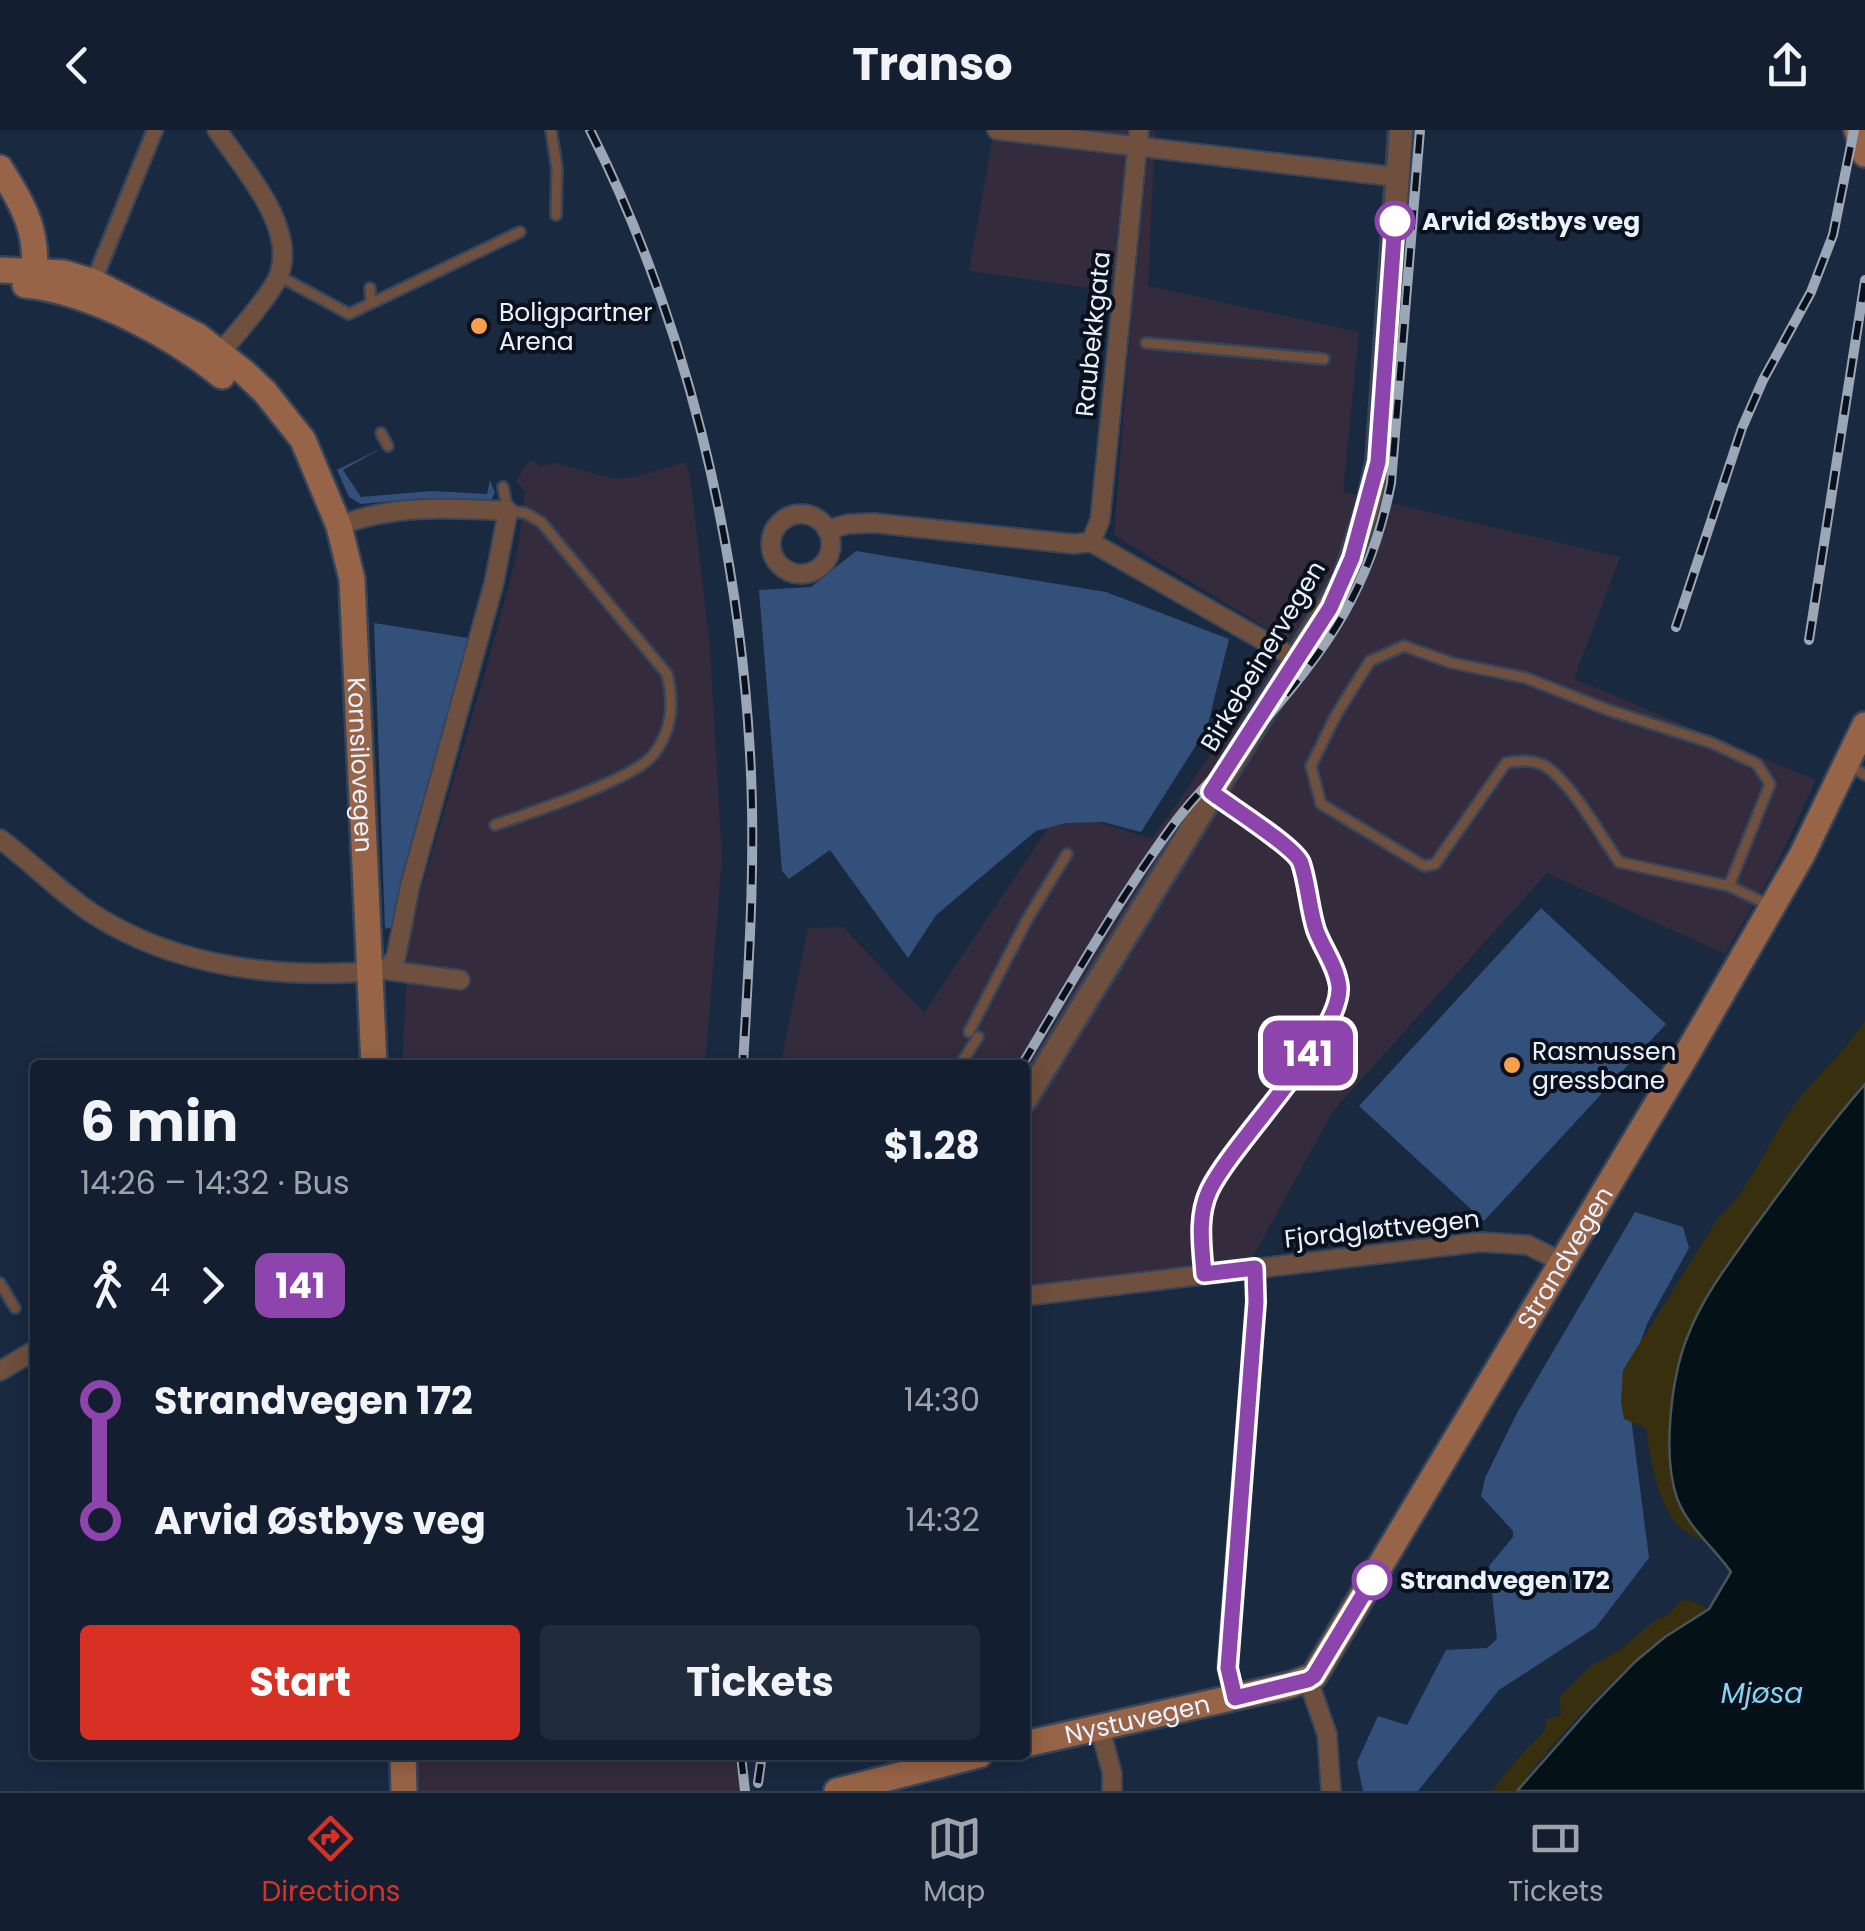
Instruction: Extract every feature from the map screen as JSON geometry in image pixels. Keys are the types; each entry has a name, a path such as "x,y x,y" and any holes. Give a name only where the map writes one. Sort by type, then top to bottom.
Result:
{"main road":[{"path":"1858,130 1865,154"},
{"path":"0,168 26,212 36,244 34,278"},
{"name":"Kornsilovegen","path":"0,270 34,278"},
{"name":"Kornsilovegen","path":"0,282 64,273 94,282 173,322 215,359 265,392 303,440 339,526 352,579 378,971 374,1060"},
{"name":"Strandvegen","path":"1308,1680 1320,1666 1687,1054 1771,906 1856,770 1865,725"},
{"name":"Nystuvegen","path":"1030,1743 1308,1680"},
{"path":"403,1760 404,1791"},
{"path":"837,1791 959,1760"}],"street":[{"path":"97,273 154,130"},
{"path":"215,359 279,276 284,241 277,222 217,130"},
{"path":"997,130 1138,138 1397,177"},
{"name":"Birkebeinervegen","path":"1030,1092 1344,579 1378,462 1401,130"},
{"name":"Raubekkgata","path":"1091,542 1100,520 1138,138"},
{"path":"339,526 414,509 508,512 494,583 410,886 396,957 378,971"},
{"path":"827,530 874,523 1074,544 1091,542 1296,660"},
{"path":"0,839 87,910 131,936 164,949 270,972 378,971 460,980"},
{"name":"Fjordgløttvegen","path":"1030,1295 1504,1242 1528,1245 1562,1262"},
{"path":"1235,1698 1228,1668 1256,1302 1255,1268"},
{"path":"0,1371 30,1353"},
{"path":"1308,1680 1327,1734 1331,1791"},
{"path":"1100,1728 1112,1772 1112,1791"}],"lane":[{"path":"551,130 556,215"},
{"path":"279,276 349,314 520,232"},
{"path":"370,288 371,303"},
{"path":"333,319 338,308"},
{"path":"1146,343 1324,359"},
{"path":"381,433 388,446"},
{"path":"495,825 596,788 652,758 670,725 672,697 667,674 541,522 525,513 508,512 503,486"},
{"path":"1728,886 1770,784 1757,764 1712,744 1526,678 1452,662 1404,646 1370,660 1311,766 1320,804 1424,866 1435,864 1506,763 1542,764 1560,779 1619,862 1728,886 1771,906"},
{"path":"1204,1274 1201,1241 1207,1194 1325,1028 1337,1002 1339,986 1317,933 1300,859 1211,792"},
{"path":"962,1060 1028,918 1067,854"},
{"path":"0,1283 15,1308"}],"shaded area":[{"path":"994,130 1155,130 1148,286 1359,332 1343,492 1620,557 1574,679 1816,780 1777,864 1725,954 1547,873 1333,1111 1250,1262 1030,1288 1030,1060 782,1057 808,928 843,927 924,1013 1060,810 1152,839 1289,642 1114,535 1133,294 969,271"},
{"path":"384,447 343,470 361,497 432,491 487,494 490,480 495,493 491,500 481,502 424,498 361,504 349,497 337,470"},
{"path":"530,459 541,466 555,463 615,479 685,462 690,475 710,647 722,858 705,1060 402,1060 409,931 518,550 525,491 516,481"},
{"path":"856,551 1106,592 1229,639 1207,728 1141,832 1103,822 1066,823 1036,831 936,915 908,958 830,850 789,879 782,871 759,590 811,587"},
{"path":"374,623 468,638 392,927 385,929"},
{"name":"Rasmussen gressbane","path":"1541,908 1666,1024 1484,1221 1359,1106"},
{"path":"1635,1212 1683,1227 1689,1248 1648,1322 1626,1379 1649,1558 1596,1627 1499,1690 1418,1791 1363,1791 1357,1762 1378,1716 1407,1725 1446,1650 1487,1648 1497,1639 1489,1566 1513,1537 1513,1531 1481,1496 1485,1478 1517,1413"},
{"path":"416,1760 739,1760 743,1791 417,1791"}],"sand":[{"path":"1865,1020 1865,1084 1724,1270 1688,1333 1671,1411 1692,1527 1704,1541 1689,1534 1667,1510 1655,1478 1646,1428 1624,1419 1623,1370 1718,1218 1754,1173 1793,1106"},
{"path":"1689,1600 1709,1609 1657,1644 1605,1690 1556,1741 1517,1791 1492,1791 1543,1733 1545,1720 1561,1715 1559,1698 1592,1665 1617,1652 1658,1618 1667,1616 1681,1601"}],"water":[{"name":"Mjøsa","path":"1865,1084 1865,1791 1517,1791 1636,1661 1709,1609 1731,1572 1688,1519 1672,1480 1669,1438 1677,1370 1702,1305 1727,1266"}],"railway":[{"path":"590,130 624,203 680,355 719,513 733,593 744,673 752,792 743,1060"},
{"path":"1025,1060 1153,854 1187,807 1312,662 1352,599 1367,565 1391,483 1420,130"},
{"path":"1676,627 1742,428 1811,292 1833,235 1854,130"},
{"path":"1809,640 1865,280"},
{"path":"742,1760 745,1791"},
{"path":"758,1783 761,1760"}],"bus line":[{"name":"141","path":"1372,1580 1314,1676 1235,1698 1228,1668 1256,1302 1255,1268 1204,1274 1202,1215 1207,1194 1224,1166 1325,1028 1337,1002 1339,986 1317,933 1300,859 1211,792 1330,608 1352,558 1378,462 1395,221"}],"place":[{"name":"Arvid Østbys veg","path":"1395,221"},
{"name":"Boligpartner Arena","path":"479,326"},
{"name":"Rasmussen gressbane","path":"1512,1065"},
{"name":"Strandvegen 172","path":"1372,1580"}]}
